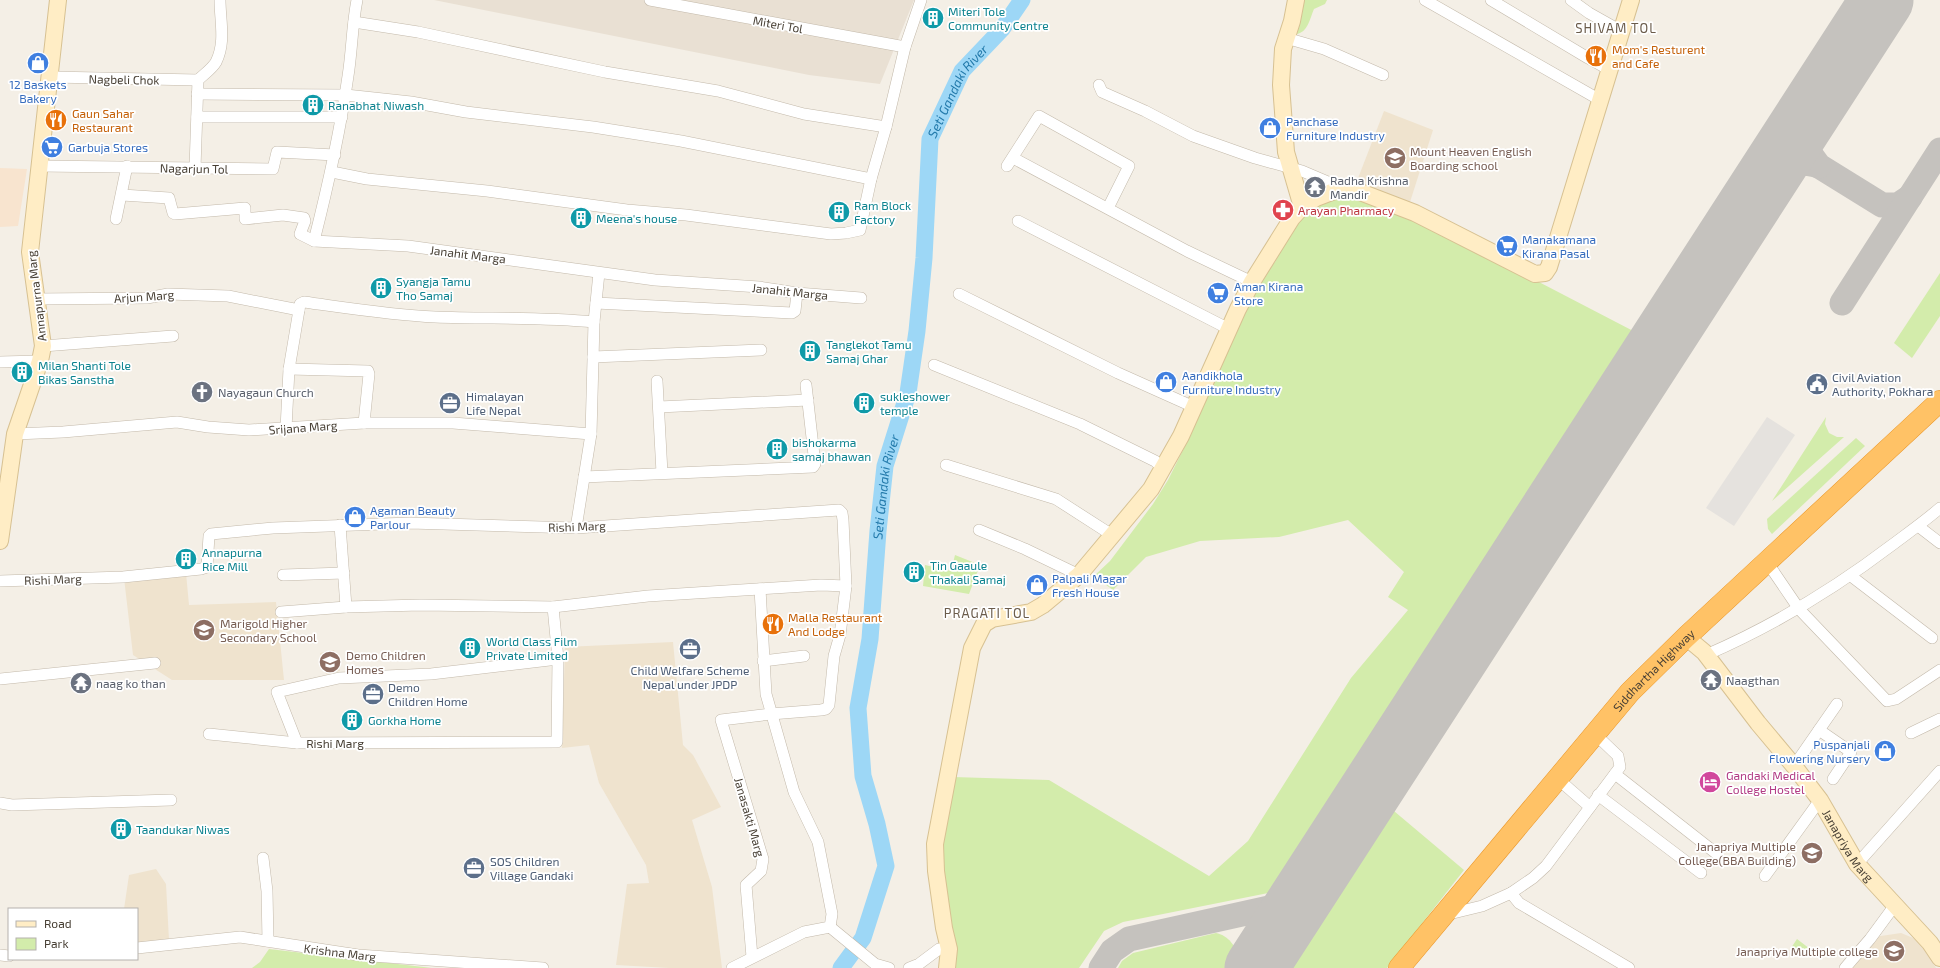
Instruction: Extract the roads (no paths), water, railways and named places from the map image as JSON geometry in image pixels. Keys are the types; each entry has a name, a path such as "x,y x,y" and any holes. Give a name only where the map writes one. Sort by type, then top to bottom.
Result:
{"highway":[{"name":"Siddhartha Highway","path":"1399,968 1630,692 1686,637 1940,401"}],"street":[{"name":"Annapurna Marg","path":"0,541 15,434 41,353 30,252 51,77 58,0"},
{"path":"194,168 198,80 216,63 221,46 223,29 220,0"},
{"path":"122,195 168,198 175,214 245,208 245,219 283,215 304,218 306,221 300,234 314,241 332,172 346,95 357,0"},
{"name":"Miteri Tol","path":"651,0 905,47"},
{"path":"332,172 367,179 487,190 627,210 686,215 831,234 860,230 871,179 886,127 905,47 921,0"},
{"path":"1296,0 1286,38 1281,68 1281,85 1284,136 1290,166 1302,207"},
{"path":"1425,0 1600,100"},
{"path":"1492,0 1608,69"},
{"path":"1571,0 1589,13 1621,31"},
{"path":"1099,85 1102,92 1145,111 1193,136 1255,158 1290,166 1342,188 1355,190 1414,212 1536,274 1542,275 1549,267 1608,69 1631,0"},
{"path":"354,22 418,32 605,72 718,91 804,114 886,127"},
{"path":"1286,38 1324,49 1383,75"},
{"name":"Nagbeli Chok","path":"51,77 198,80"},
{"path":"198,94 346,95 411,102 466,112 593,127 681,141 871,179"},
{"path":"1108,208 1129,166 1039,116 1010,162 1108,208 1187,251 1252,282"},
{"path":"197,117 342,117"},
{"name":"Nagarjun Tol","path":"40,166 273,168 277,152 335,155"},
{"path":"116,218 128,166"},
{"path":"947,968 949,949 944,928 937,878 935,844 972,648 984,624 992,619 1031,612 1043,606 1079,575 1151,489 1194,407 1252,282 1292,218 1302,207 1327,192 1342,188"},
{"path":"1018,221 1229,329"},
{"name":"Janahit Marga","path":"314,241 408,246 655,280 760,286 797,293 861,298"},
{"path":"576,528 591,434 594,322 599,273"},
{"path":"596,303 792,313 795,311 797,293"},
{"name":"Arjun Marg","path":"36,299 147,298 168,294 228,296 299,310"},
{"path":"959,294 1118,373 1194,407"},
{"path":"286,429 289,369 299,310 302,302 394,314 434,317 570,320 594,322"},
{"path":"0,362 41,353 173,336"},
{"path":"593,357 761,350"},
{"path":"934,365 1080,424 1155,461 1163,468"},
{"path":"289,369 368,371 370,374 364,423"},
{"path":"657,381 662,473"},
{"path":"584,477 813,467 815,464 806,385"},
{"path":"659,407 808,400"},
{"name":"Srijana Marg","path":"15,434 63,432 177,422 242,430 286,429 364,423 453,423 591,434"},
{"path":"946,465 1056,499 1112,535"},
{"path":"1706,655 1748,637 1799,609 1851,576 1940,508"},
{"name":"Rishi Marg","path":"0,581 123,577 201,569 207,566 209,536 211,534 273,528 340,524 410,523 576,528 789,512 840,511 843,520 846,586"},
{"path":"340,524 346,607"},
{"path":"1918,526 1940,543"},
{"path":"979,530 1025,549 1079,575"},
{"path":"1767,562 1799,609 1887,701 1896,699 1940,670"},
{"path":"283,576 344,572"},
{"path":"1851,576 1932,638"},
{"path":"281,612 346,607 421,605 553,607 648,596 821,585 846,586 840,635 834,656 829,705 826,709 821,710 772,714"},
{"path":"760,589 766,694 794,792 818,842 834,929 876,964 883,968 889,968"},
{"name":"Rishi Marg","path":"553,607 558,659 557,742 298,743 277,692 339,678 431,674 558,659"},
{"name":"Janapriya Marg","path":"1686,637 1706,655 1820,800 1857,864 1930,943 1940,958"},
{"path":"763,661 804,656"},
{"path":"0,679 155,663"},
{"path":"1794,766 1837,704"},
{"name":"Janasakti Marg","path":"752,957 746,885 761,871 764,860 721,720 772,714"},
{"path":"1911,733 1940,719"},
{"path":"1819,730 1851,752 1833,779"},
{"path":"209,734 298,743"},
{"path":"1443,916 1482,906 1511,893 1546,866 1620,767 1618,756 1595,734"},
{"path":"1857,864 1940,771"},
{"path":"1615,774 1717,854"},
{"path":"1558,779 1590,808"},
{"path":"1598,795 1701,873"},
{"path":"0,803 12,805 171,800"},
{"path":"1765,876 1820,800"},
{"path":"263,858 267,891 268,941"},
{"path":"1511,893 1519,903 1629,968"},
{"path":"1845,968 1870,939 1895,904"},
{"path":"732,968 804,932 834,929"},
{"name":"Krishna Marg","path":"138,948 240,937 358,955 543,968"},
{"path":"909,968 919,964 939,949 949,949"}],"waterway":[{"name":"Seti Gandaki River","path":"841,968 863,938 886,866 877,824 863,776 858,708 870,639 878,531 885,466 908,393 917,331 924,258 930,139 962,71 1002,29 1022,0"}],"place":[{"name":"Miteri Tole Community Centre","path":"933,18"},
{"name":"Mom's Resturent and Cafe","path":"1596,56"},
{"name":"12 Baskets Bakery","path":"38,63"},
{"name":"Ranabhat Niwash","path":"313,105"},
{"name":"Gaun Sahar Restaurant","path":"56,120"},
{"name":"Panchase Furniture Industry","path":"1270,128"},
{"name":"Garbuja Stores","path":"52,147"},
{"name":"Mount Heaven English Boarding school","path":"1395,158"},
{"name":"Radha Krishna Mandir","path":"1315,187"},
{"name":"Arayan Pharmacy","path":"1283,210"},
{"name":"Ram Block Factory","path":"839,212"},
{"name":"Meena's house","path":"581,218"},
{"name":"Manakamana Kirana Pasal","path":"1507,246"},
{"name":"Syangja Tamu Tho Samaj","path":"381,288"},
{"name":"Aman Kirana Store","path":"1218,293"},
{"name":"Tanglekot Tamu Samaj Ghar","path":"810,351"},
{"name":"Milan Shanti Tole Bikas Sanstha","path":"22,372"},
{"name":"Aandikhola Furniture Industry","path":"1166,382"},
{"name":"Civil Aviation Authority, Pokhara","path":"1817,384"},
{"name":"Nayagaun Church","path":"202,392"},
{"name":"Himalayan Life Nepal","path":"450,403"},
{"name":"sukleshower temple","path":"864,403"},
{"name":"bishokarma samaj bhawan","path":"777,449"},
{"name":"Agaman Beauty Parlour","path":"355,517"},
{"name":"Annapurna Rice Mill","path":"186,559"},
{"name":"Tin Gaaule Thakali Samaj","path":"914,572"},
{"name":"Palpali Magar Fresh House","path":"1037,585"},
{"name":"Malla Restaurant And Lodge","path":"773,624"},
{"name":"Marigold Higher Secondary School","path":"204,630"},
{"name":"World Class Film Private Limited","path":"470,648"},
{"name":"Child Welfare Scheme Nepal under JPDP","path":"690,649"},
{"name":"Demo Children Homes","path":"330,662"},
{"name":"Naagthan","path":"1711,680"},
{"name":"naag ko than","path":"81,683"},
{"name":"Demo Children Home","path":"373,694"},
{"name":"Gorkha Home","path":"352,720"},
{"name":"Puspanjali Flowering Nursery","path":"1885,751"},
{"name":"Gandaki Medical College Hostel","path":"1710,782"},
{"name":"Taandukar Niwas","path":"121,829"},
{"name":"Janapriya Multiple College(BBA Building)","path":"1812,853"},
{"name":"SOS Children Village Gandaki","path":"474,868"},
{"name":"Janapriya Multiple college","path":"1894,951"}],"district":[{"name":"SHIVAM TOL","path":"1616,28"},
{"name":"PRAGATI TOL","path":"987,613"}]}
